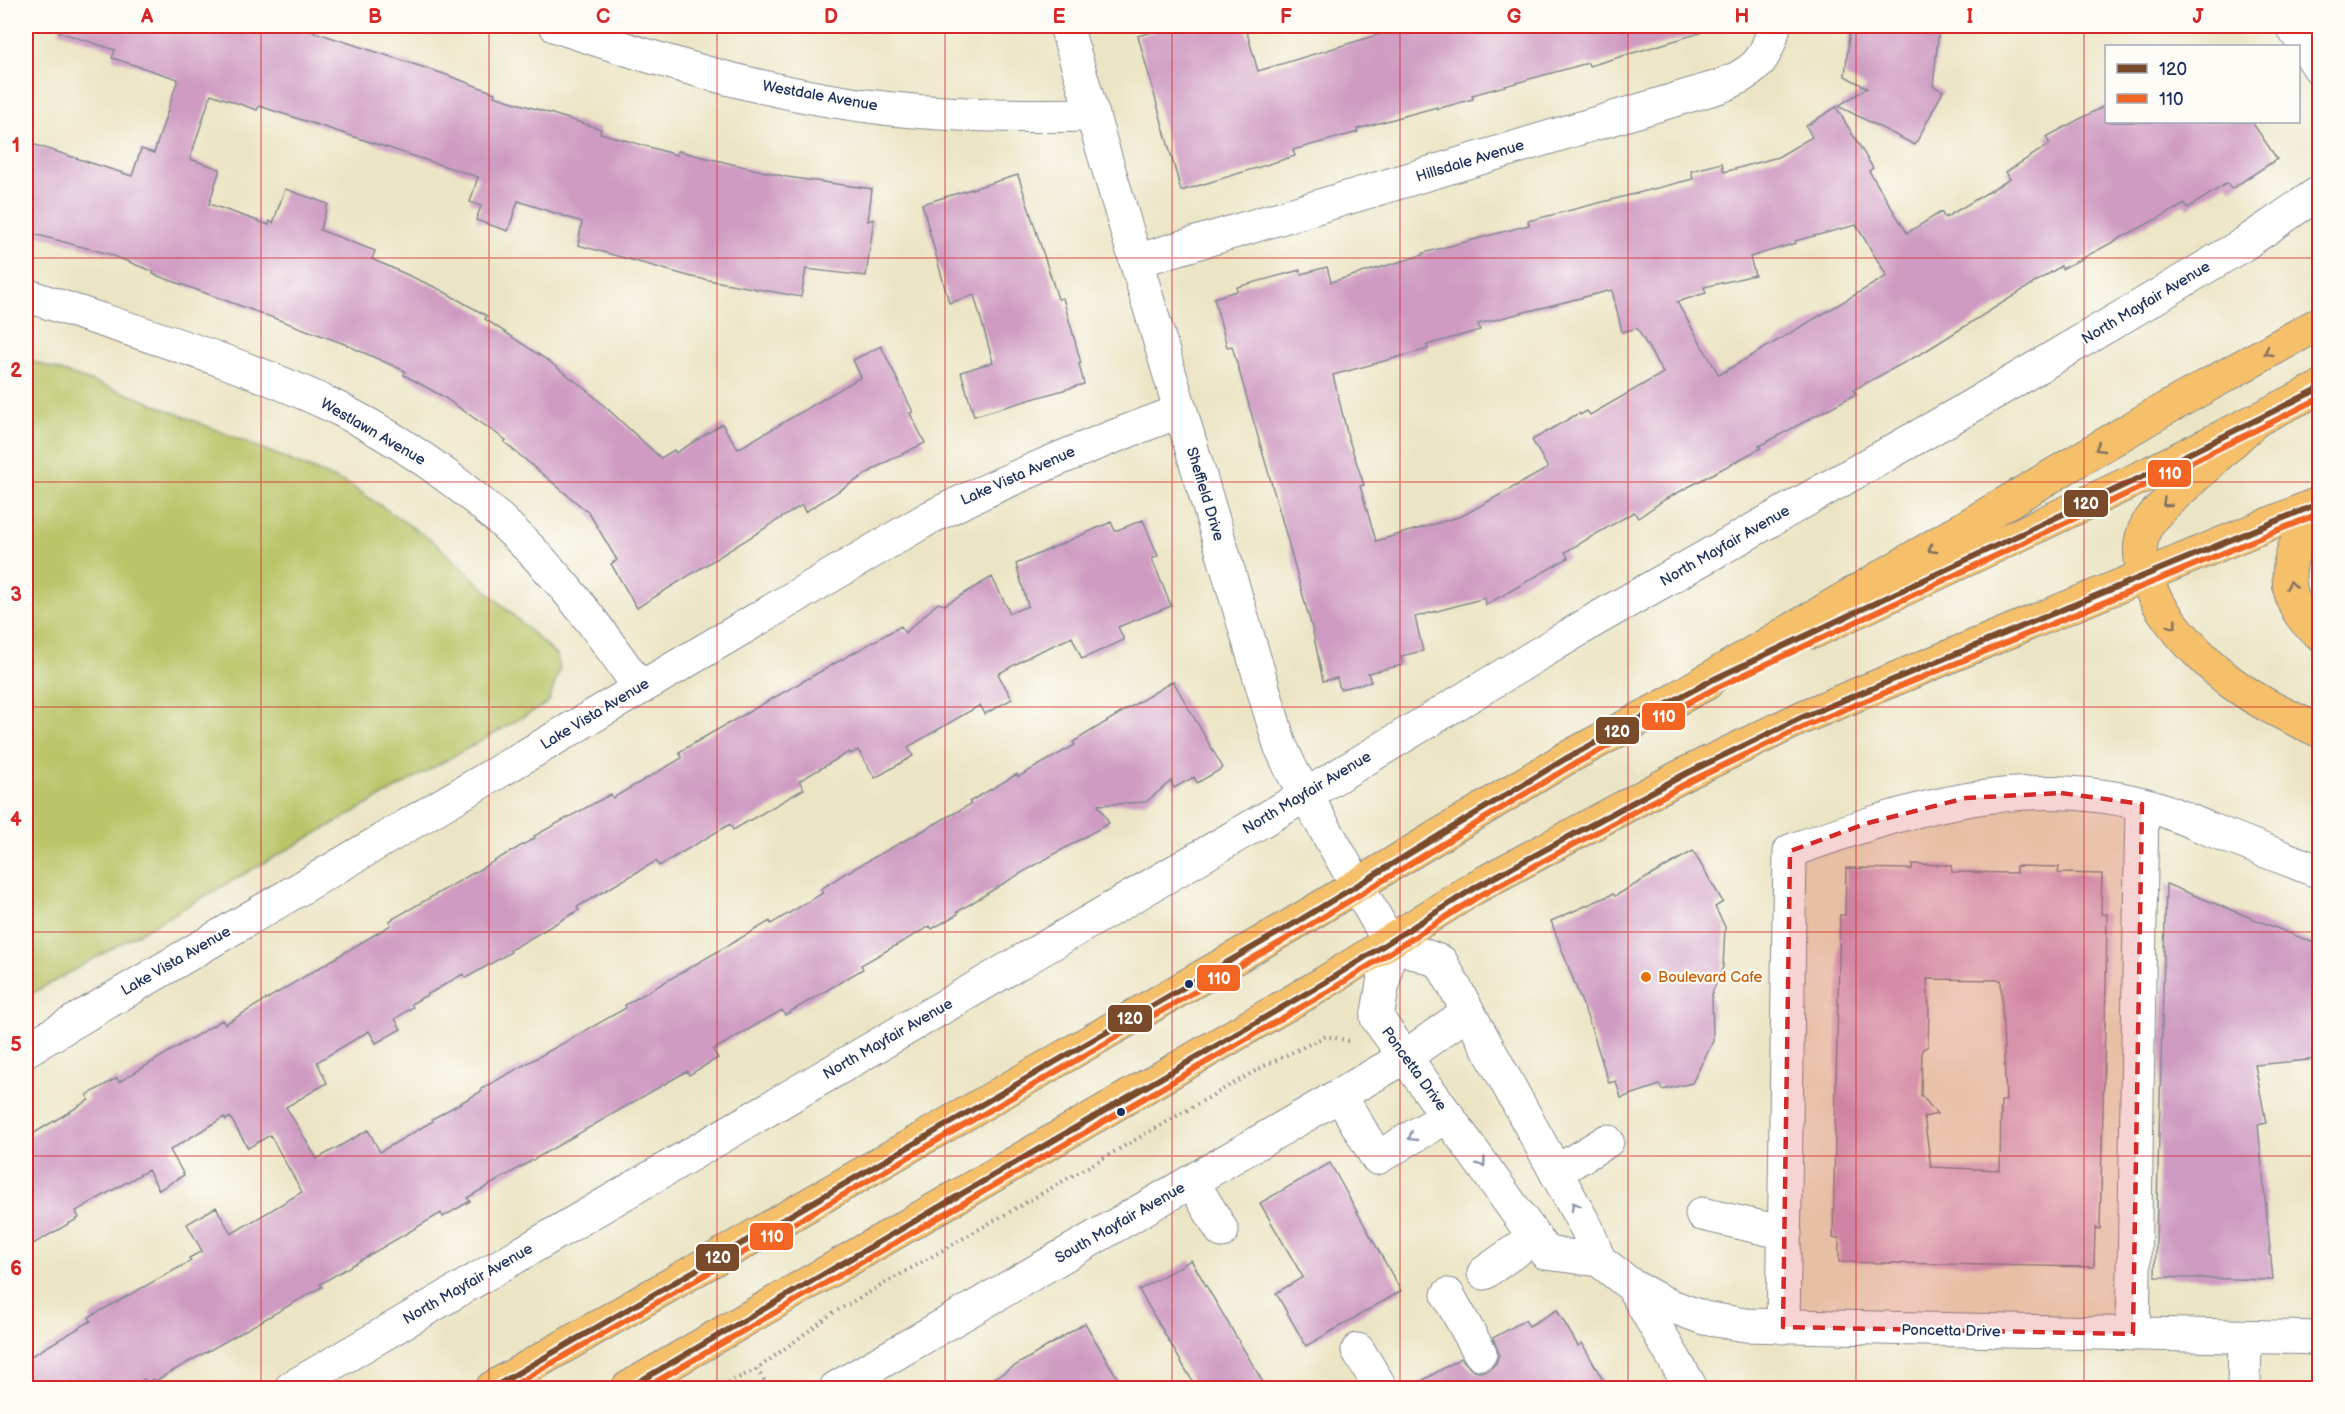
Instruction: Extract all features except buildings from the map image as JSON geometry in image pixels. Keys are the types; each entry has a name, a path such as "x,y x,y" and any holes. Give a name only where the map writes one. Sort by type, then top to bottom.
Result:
{"main road":[{"path":"492,1389 1356,885 1565,759 1680,696 2156,414 2319,323"},
{"path":"1680,696 2255,421 2319,388"},
{"path":"2255,421 2153,516 2142,537 2141,551 2145,574 2168,618 2214,668 2253,697 2319,731"},
{"path":"628,1389 1390,943 1476,886 1755,739 1919,667 2319,503"},
{"path":"2319,508 2293,547 2289,577 2296,605 2303,618 2319,634"}],"street":[{"name":"Westdale Avenue","path":"556,26 677,65 817,98 891,109 960,114 1093,115"},
{"name":"Sheffield Drive","path":"1066,26 1280,745 1390,943"},
{"name":"Hillsdale Avenue","path":"1136,261 1721,86 1743,77 1760,63 1770,44 1774,26"},
{"path":"2292,26 2319,69"},
{"name":"North Mayfair Avenue","path":"291,1389 1306,795 1598,618 1958,414 2244,244 2319,192"},
{"name":"Westlawn Avenue","path":"26,295 271,379 342,411 404,447 464,490 554,575 640,688"},
{"name":"Lake Vista Avenue","path":"26,1050 928,518 1008,479 1071,452 1181,411"},
{"path":"1783,1327 1790,851 1868,823 1966,798 2061,793 2106,796 2142,804 2319,872"},
{"path":"2133,1334 2142,804"},
{"path":"1390,943 1441,962 1587,1228 1599,1260"},
{"name":"Poncetta Drive","path":"1390,943 1377,1018 1546,1253 1599,1260 1632,1286 1668,1305 1704,1318 1745,1325 1783,1327 2319,1338"},
{"name":"South Mayfair Avenue","path":"836,1389 1405,1057 1468,1012"},
{"path":"1340,1095 1377,1158 1448,1116"},
{"path":"1556,1172 1607,1141"},
{"path":"1192,1181 1222,1231"},
{"path":"1702,1214 1785,1233"},
{"path":"1484,1273 1535,1237"},
{"path":"1632,1286 1691,1389"},
{"path":"1448,1295 1480,1353"},
{"path":"2244,1389 2245,1337"},
{"path":"1358,1350 1381,1389"}],"path":[{"path":"717,1389 757,1369 833,1313 1264,1066 1326,1036 1352,1041"},
{"path":"757,1369 769,1389"}],"highlighted area":[{"path":"2061,793 2142,804 2133,1334 1783,1327 1790,851 1868,823 1966,798"}],"green space":[{"path":"26,359 139,398 350,485 434,542 556,655 560,668 548,703 26,997"}],"transit line":[{"name":"120","path":"492,1388 1295,923 1565,759 1712,680 2150,473 2320,388"},
{"name":"110","path":"509,1388 1300,931 1569,767 1716,688 2154,481 2320,398"},
{"name":"120","path":"628,1388 1324,983 1476,887 1687,773 1803,717 2320,503"},
{"name":"110","path":"645,1388 1329,991 1481,895 1691,781 1807,725 2320,513"}],"place":[{"name":"Boulevard Cafe","path":"1646,977"}]}
